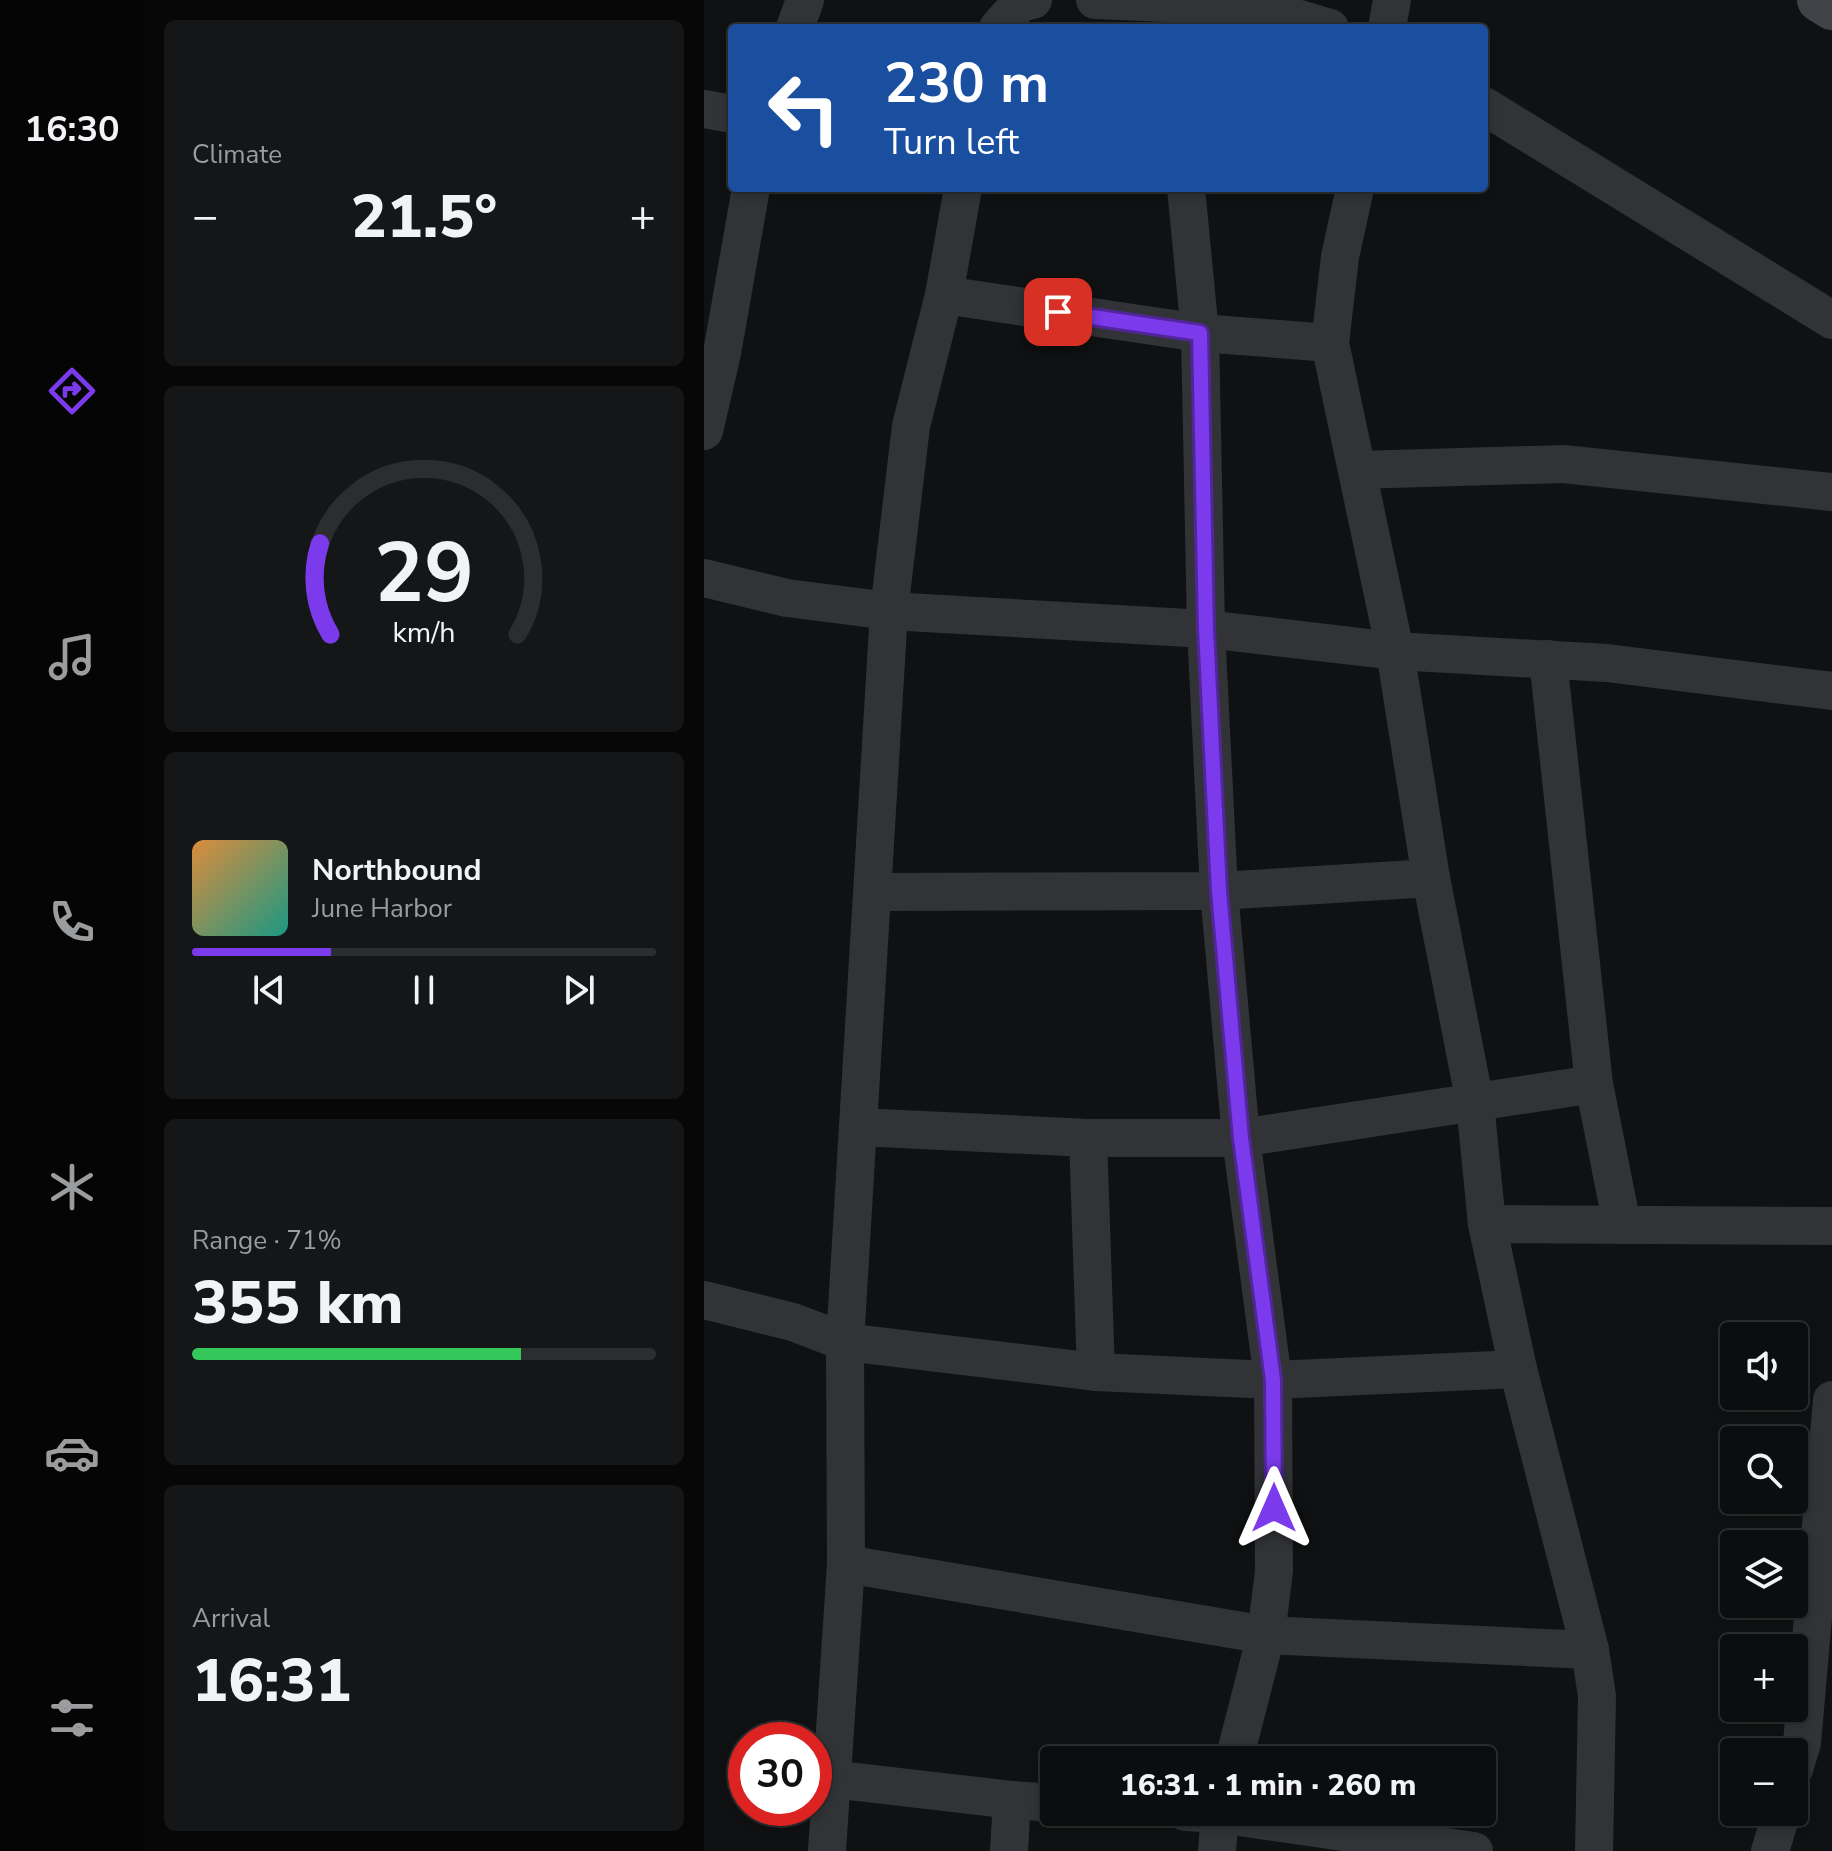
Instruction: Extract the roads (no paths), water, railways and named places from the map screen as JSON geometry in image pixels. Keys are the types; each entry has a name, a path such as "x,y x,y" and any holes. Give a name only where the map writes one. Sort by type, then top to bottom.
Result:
{"street":[{"path":"796,24 805,0"},
{"path":"1002,24 1020,3 1033,0"},
{"path":"1095,0 1168,11 1215,5 1257,9 1316,24"},
{"path":"1388,24 1392,0"},
{"path":"1819,0 1832,8"},
{"path":"1488,108 1832,320"},
{"path":"704,109 728,113"},
{"path":"704,431 722,353 716,312 750,192"},
{"path":"832,1765 846,1564 845,1342 889,611 911,426 944,295 962,192"},
{"path":"1186,192 1200,333 1206,629 1219,891 1241,1138 1273,1380 1274,1571 1266,1635 1238,1746"},
{"path":"1354,192 1340,257 1330,343 1395,651 1431,878 1475,1103 1487,1224 1518,1369 1590,1650 1597,1696 1594,1851"},
{"path":"944,295 1200,333 1330,343"},
{"path":"1357,470 1563,464 1832,492"},
{"path":"704,578 787,598 889,611 1206,629 1395,651 1607,663 1832,691"},
{"path":"1548,659 1594,1084 1622,1225"},
{"path":"873,892 1219,891 1431,878"},
{"path":"859,1127 1088,1138 1241,1138 1594,1084"},
{"path":"1088,1138 1096,1372"},
{"path":"1487,1224 1832,1226"},
{"path":"704,1300 793,1322 845,1342 1096,1372 1273,1380 1518,1369"},
{"path":"1809,1753 1832,1400"},
{"path":"846,1564 1266,1635 1590,1650"},
{"path":"832,1779 1040,1802"},
{"path":"1009,1851 1012,1800"},
{"path":"827,1851 828,1826"},
{"path":"1246,1826 1474,1851"},
{"path":"1770,1851 1778,1826"}]}
